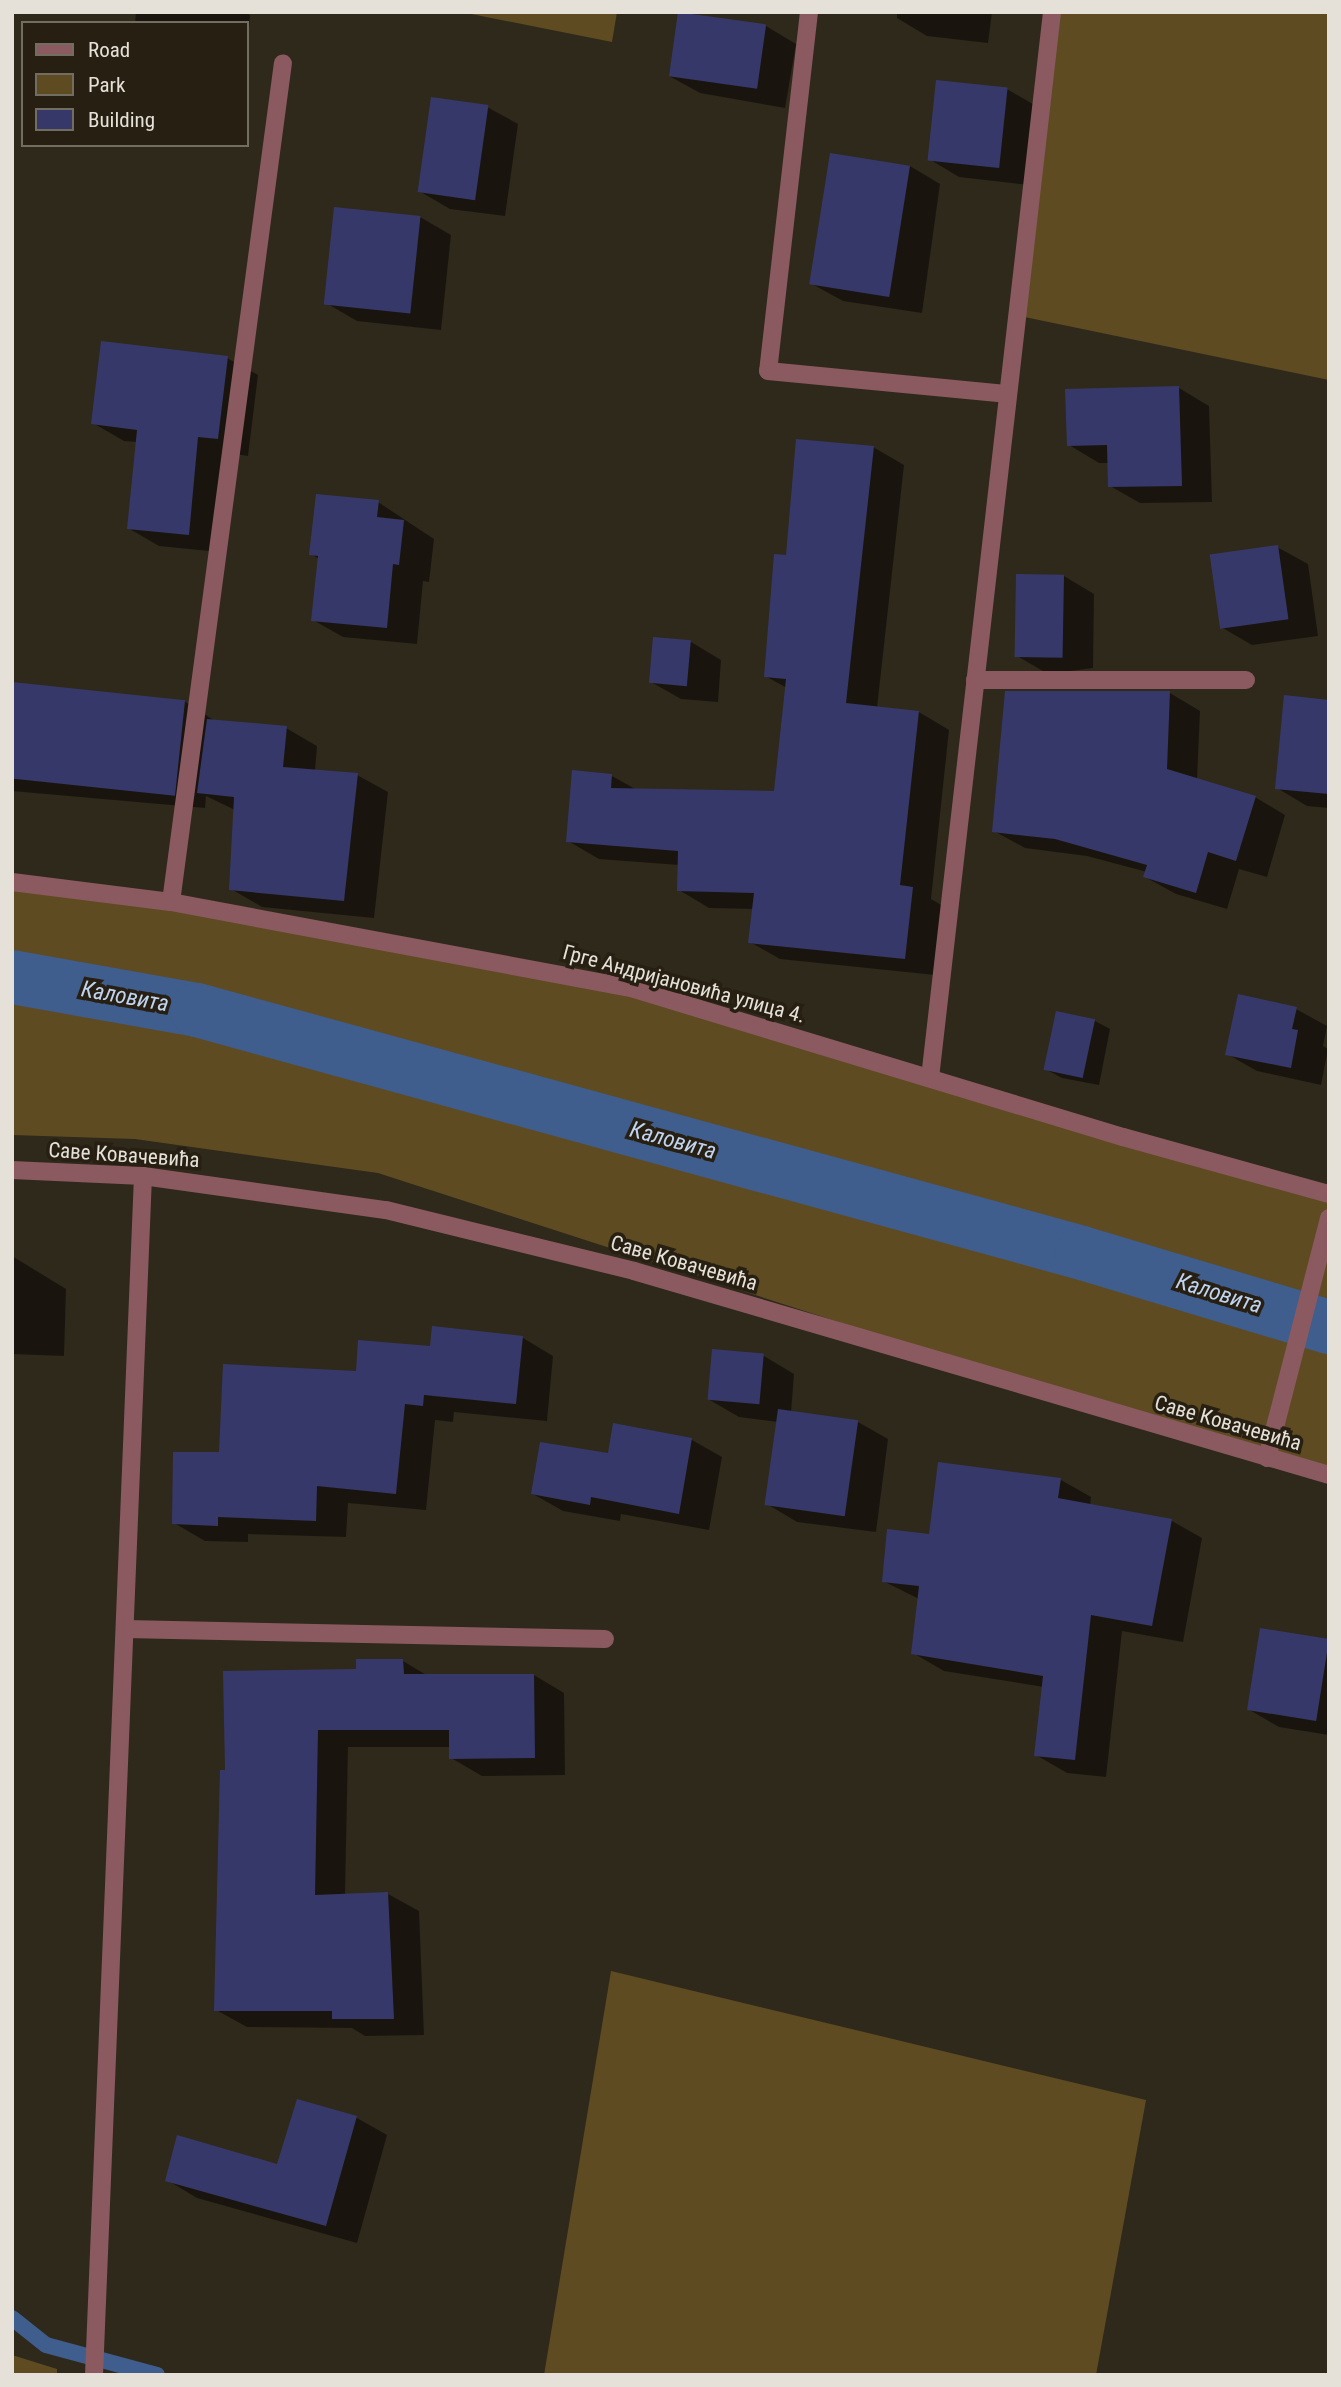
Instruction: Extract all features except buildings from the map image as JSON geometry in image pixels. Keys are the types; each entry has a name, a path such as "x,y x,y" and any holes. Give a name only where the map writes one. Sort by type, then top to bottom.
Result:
{"street":[{"path":"809,12 768,372 1006,394"},
{"path":"930,1078 1006,394 1052,12"},
{"path":"171,901 282,63"},
{"path":"975,680 1246,680"},
{"name":"Грге Андријановића улица 4.","path":"12,882 171,901 634,989 1329,1194"},
{"name":"Саве Ковачевића","path":"12,1170 143,1176 386,1210 634,1271 1329,1475"},
{"path":"94,2375 143,1176"},
{"path":"1267,1458 1276,1413 1329,1218"},
{"path":"125,1629 605,1639"}],"green space":[{"path":"461,12 617,12 612,42"},
{"path":"1052,12 1329,12 1329,380 1015,315"},
{"path":"12,882 534,968 1329,1194 1329,1473 1074,1398 378,1173 135,1139 12,1135"},
{"path":"611,1971 1146,2100 1096,2375 544,2375"},
{"path":"12,2355 57,2369 57,2375 12,2375"}],"waterway":[{"name":"Каловита","path":"12,977 197,1010 1082,1253 1329,1327"},
{"path":"12,2318 46,2345 157,2375"}]}
